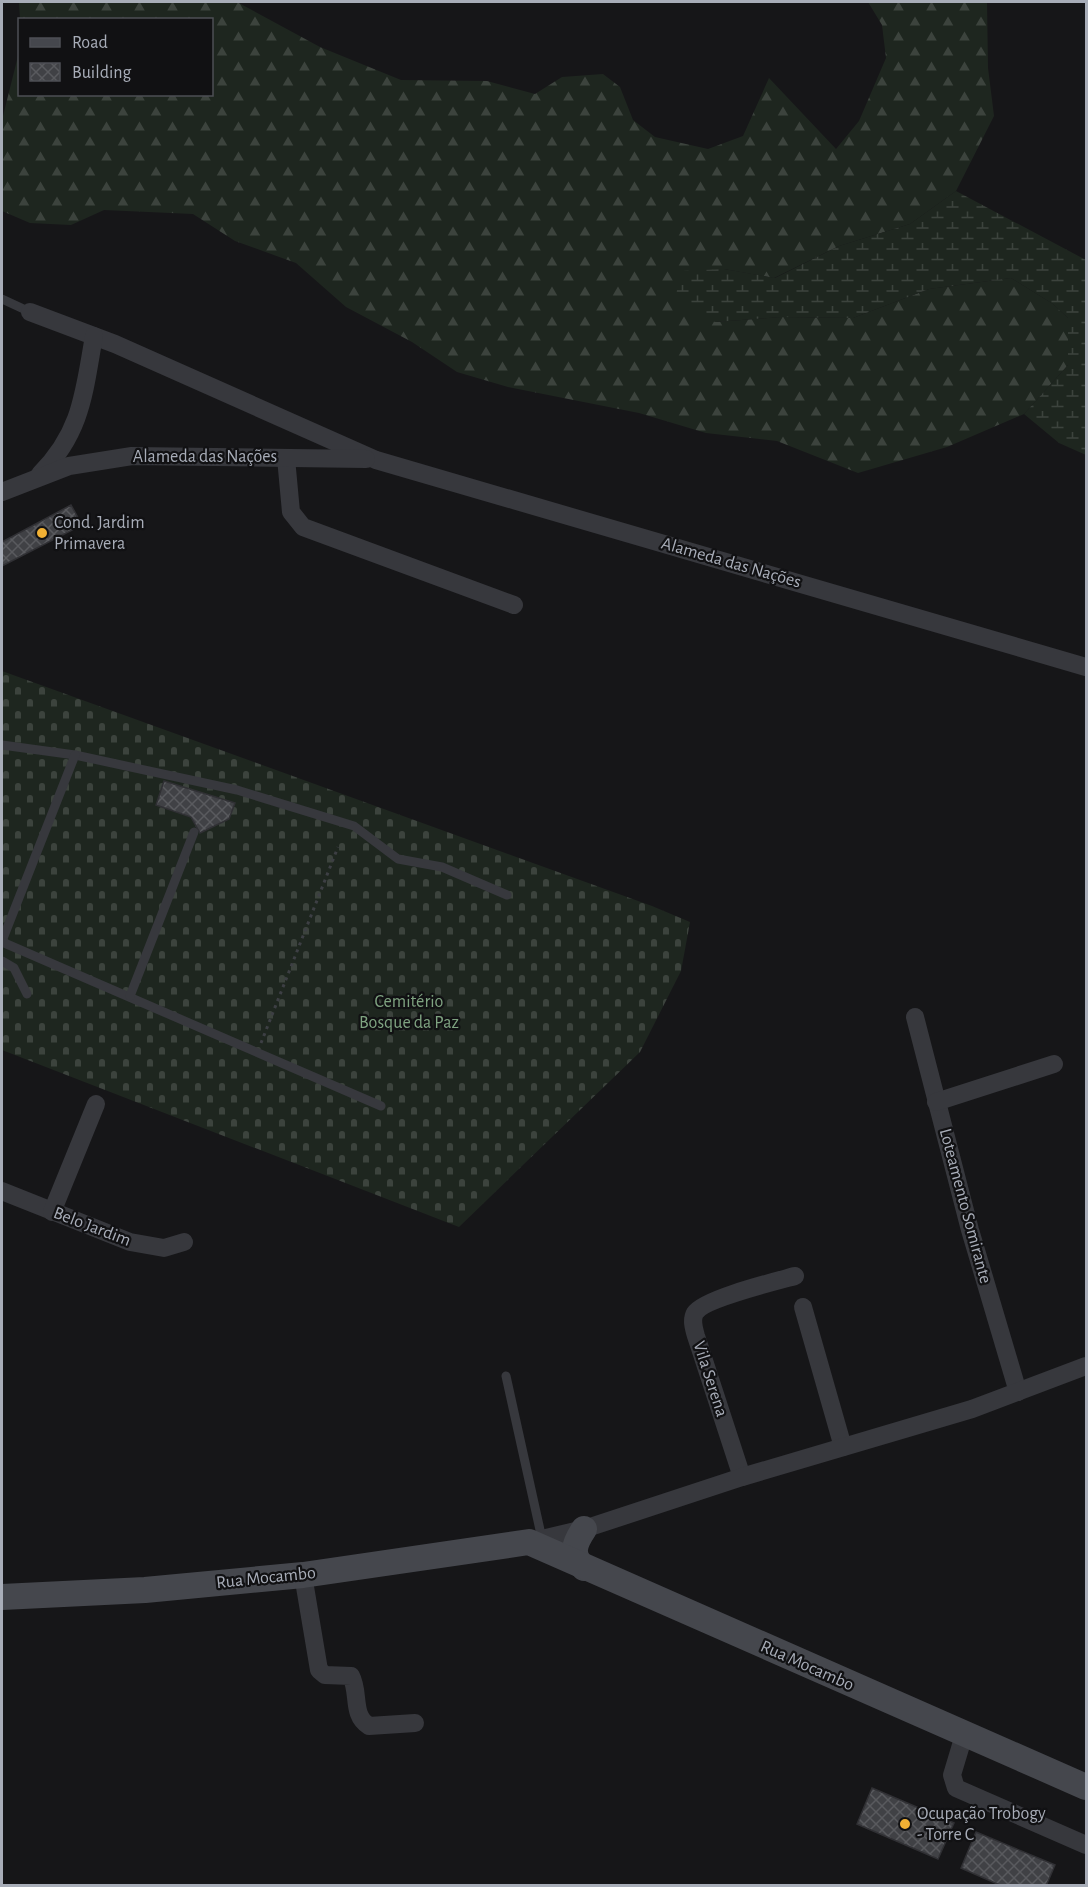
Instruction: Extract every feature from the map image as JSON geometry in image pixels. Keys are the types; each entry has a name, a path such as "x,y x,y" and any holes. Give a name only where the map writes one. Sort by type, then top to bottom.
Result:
{"main road":[{"path":"584,1529 574,1550 577,1562 584,1568"},
{"name":"Rua Mocambo","path":"2,1597 145,1590 303,1575 535,1541 584,1568 1086,1787"}],"street":[{"name":"Alameda das Nações","path":"30,312 94,336 376,460 1086,667"},
{"name":"Alameda das Nações","path":"36,477 56,457 68,440 77,417 94,336"},
{"name":"Alameda das Nações","path":"3,490 69,466 132,456 376,460"},
{"path":"286,458 291,512 303,527 514,605"},
{"name":"Loteamento Somirante","path":"915,1017 970,1230 1018,1392"},
{"path":"936,1102 1054,1064"},
{"path":"52,1212 96,1104"},
{"name":"Belo Jardim","path":"2,1191 148,1247 164,1248 184,1242"},
{"name":"Vila Serena","path":"742,1477 696,1336 694,1318 700,1308 719,1299 795,1276"},
{"path":"802,1307 843,1447"},
{"name":"Rua Mocambo","path":"535,1541 584,1529 742,1477 1018,1392 1086,1366"},
{"path":"303,1575 319,1670 325,1675 351,1676 355,1683 358,1715 369,1726 415,1723"},
{"path":"964,1735 952,1776 956,1788 1086,1845"}],"lane":[{"path":"2,299 30,312"},
{"path":"2,745 75,755 237,790 354,826 399,859 441,867 507,895"},
{"path":"75,755 2,941 381,1106"},
{"path":"130,996 194,832"},
{"path":"2,961 14,968 27,994"},
{"path":"506,1376 535,1541"}],"path":[{"path":"257,1053 338,848"}],"green space":[{"path":"19,2 237,2 320,47 401,80 487,81 535,94 562,77 603,74 620,87 633,120 655,137 708,149 743,136 769,78 836,149 859,121 886,58 882,25 868,2 987,2 988,68 994,116 956,191 910,224 839,246 774,278 724,269 716,322 781,317 853,318 929,289 1011,278 1053,304 1068,318 1068,365 1024,414 947,447 858,473 777,441 706,433 639,413 508,387 457,372 412,342 346,307 296,263 235,241 193,214 104,210 71,225 30,223 2,211 2,120 18,56 18,96 213,96 213,18 20,18"},
{"path":"956,191 1086,260 1086,455 1059,443 1024,414 1068,365 1068,318 1053,304 1011,278 929,289 853,318 781,317 715,322 674,300 683,271 724,269 775,278 839,246 910,224"},
{"name":"Cemitério Bosque da Paz","path":"2,671 652,906 690,922 681,971 640,1052 459,1227 2,1050"}],"building":[{"name":"Cond. Jardim Primavera","path":"71,505 82,525 2,566 2,542"},
{"path":"164,781 235,803 229,819 200,833 191,817 156,805"},
{"name":"Ocupação Trobogy - Torre C","path":"872,1788 954,1823 938,1859 857,1824"},
{"path":"976,1832 1055,1865 1046,1886 1002,1886 961,1868"}],"place":[{"name":"Cond. Jardim Primavera","path":"42,533"},
{"name":"Ocupação Trobogy - Torre C","path":"905,1824"}]}
